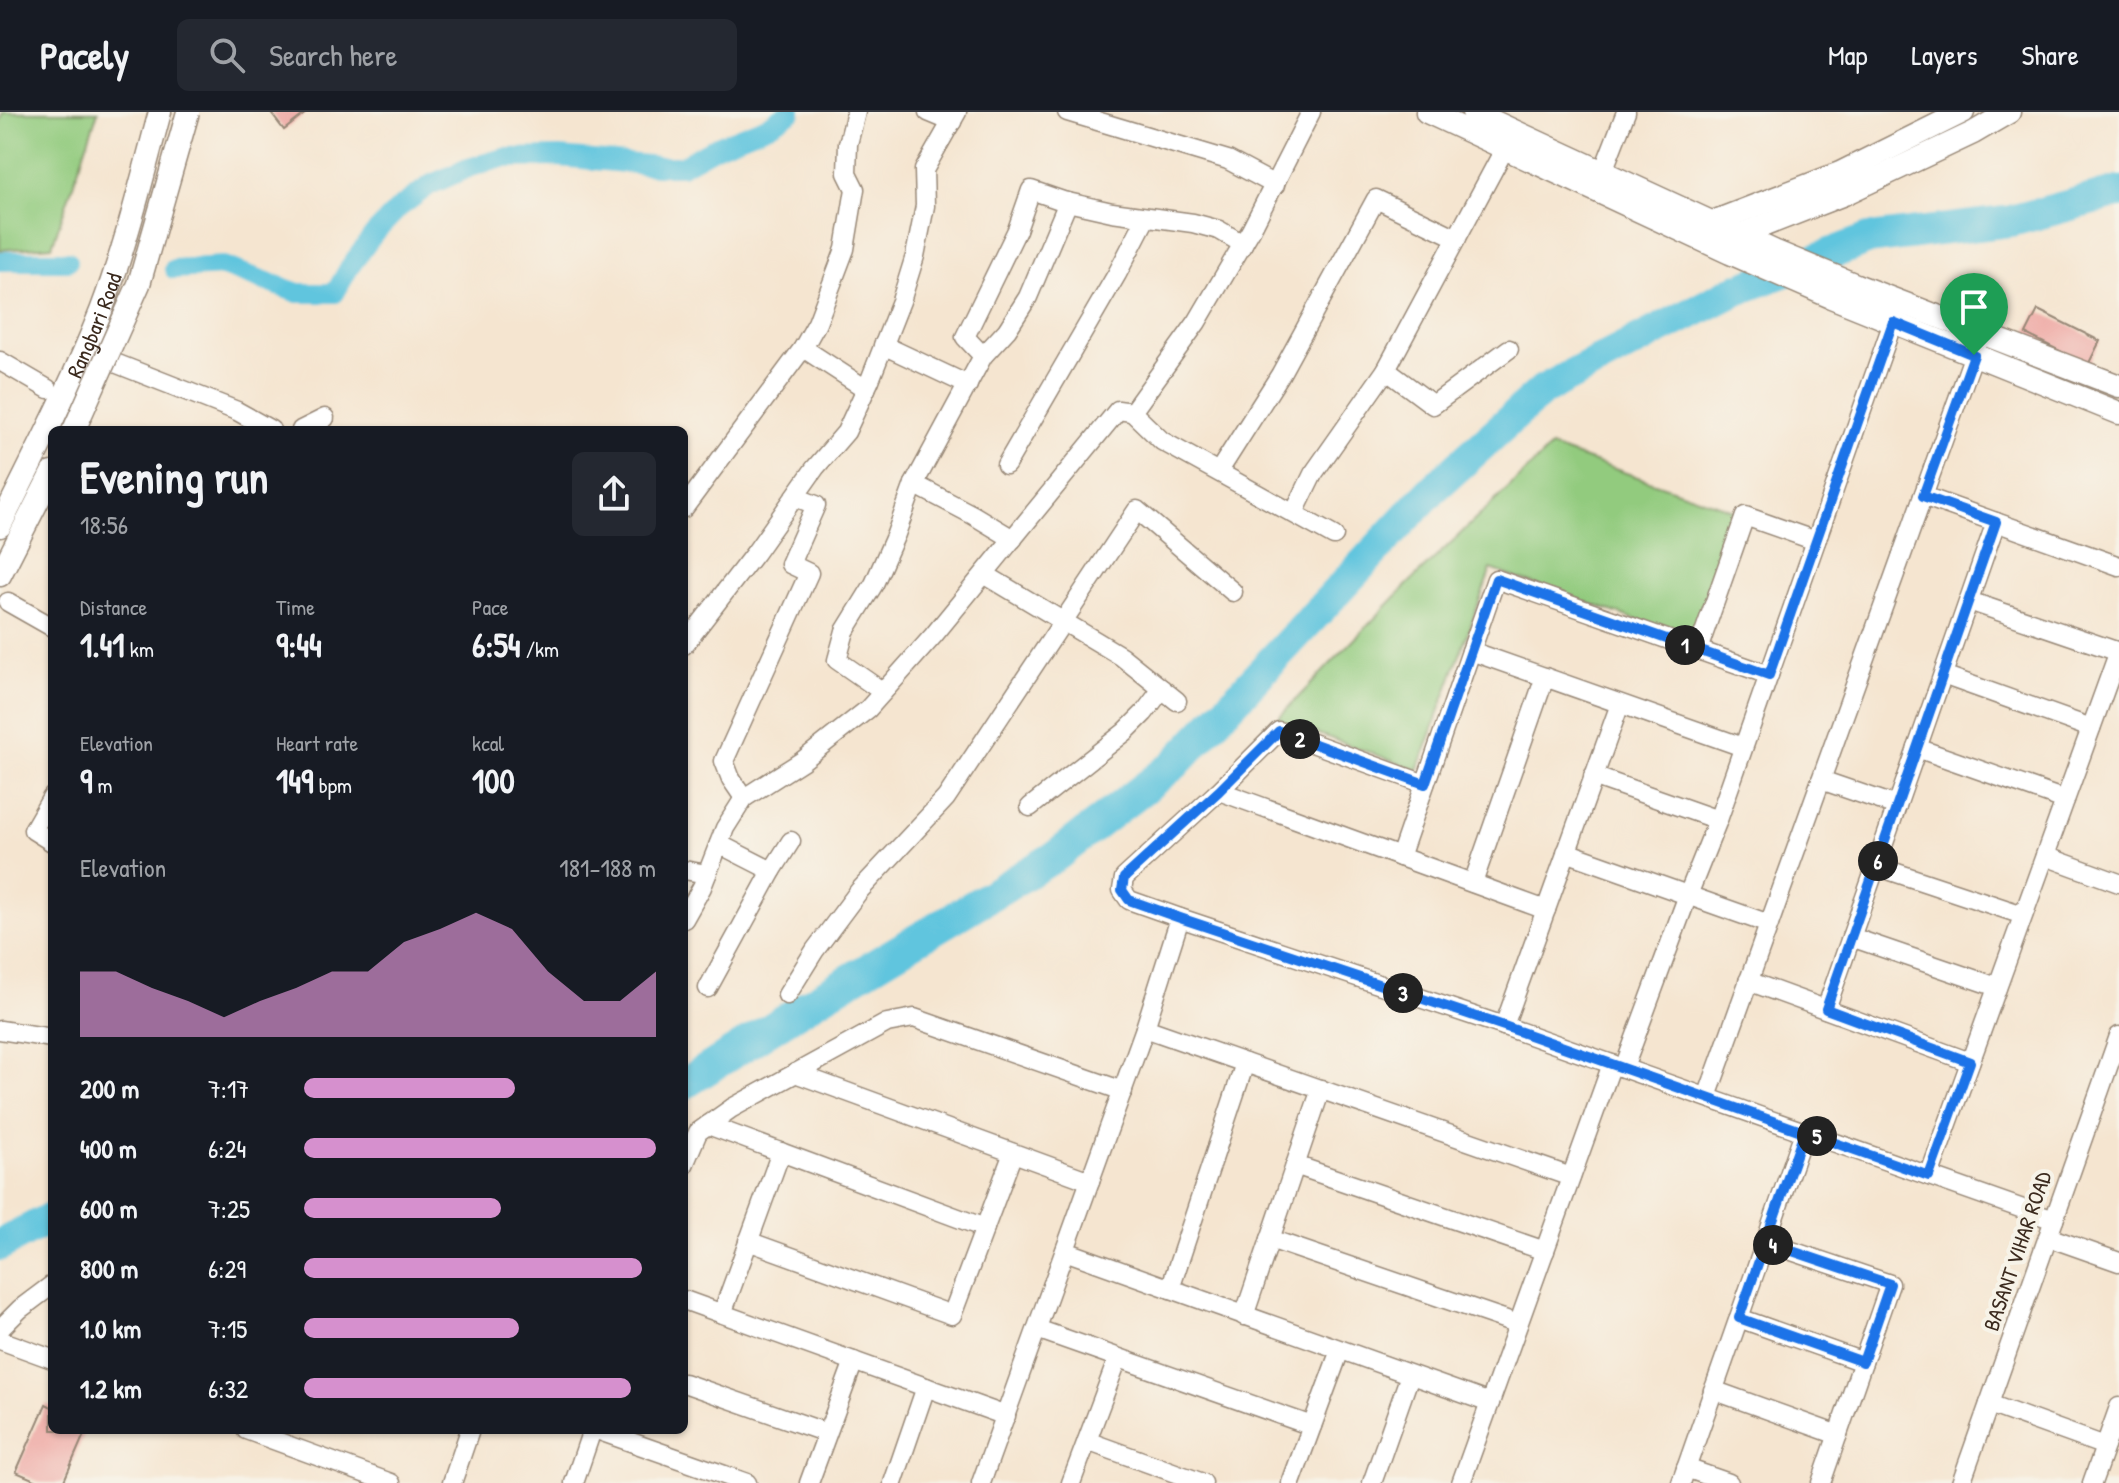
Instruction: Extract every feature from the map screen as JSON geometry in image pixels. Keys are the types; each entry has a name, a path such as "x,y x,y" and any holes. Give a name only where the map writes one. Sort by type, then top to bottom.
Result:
{"street":[{"name":"Rangbari Road","path":"49,426 101,310 160,112"},
{"path":"169,112 192,117"},
{"path":"688,503 803,348 817,323 845,249 855,189 847,173 848,144 856,112"},
{"path":"688,640 815,468 846,432 866,389 915,256 925,206 924,170 954,117 928,112"},
{"path":"1067,112 1228,160 1275,185"},
{"path":"1132,412 1197,322 1243,244 1311,112"},
{"path":"1427,112 1505,148 1599,180"},
{"path":"1473,112 1599,180 1711,232 1744,259 2119,413"},
{"path":"1599,180 1626,112"},
{"path":"1711,232 1963,112"},
{"path":"1740,235 1844,194 1973,133 2009,112"},
{"name":"Rangbari Road","path":"76,426 139,284 192,117"},
{"path":"1294,513 1313,474 1386,370 1505,148"},
{"path":"983,356 965,337 1017,230 1031,190 1068,202 1146,218 1193,223 1219,230 1243,244"},
{"path":"1219,471 1280,375 1376,199 1457,238"},
{"path":"883,692 837,660 845,631 874,584 914,484 983,356 1007,330 1028,297 1068,202"},
{"path":"1006,465 1146,218"},
{"path":"1711,232 1740,235 1856,285 2119,386"},
{"path":"1468,1481 1490,1403 1571,1177 1718,820 1893,322"},
{"path":"1707,1097 1982,333"},
{"path":"883,345 968,385"},
{"path":"803,348 866,389"},
{"path":"1386,370 1433,405 1509,349"},
{"path":"0,361 48,389"},
{"path":"115,363 237,411 264,426"},
{"path":"688,912 702,887 725,828 744,798 802,761 868,709 1118,410 1132,412 1162,441 1334,536"},
{"path":"309,426 325,418"},
{"name":"Rangbari Road","path":"0,526 48,428"},
{"path":"0,575 48,481"},
{"path":"914,484 1013,539"},
{"path":"1923,496 2119,566"},
{"path":"744,798 731,779 724,761 809,573 790,564 816,505 795,497"},
{"path":"787,995 815,950 859,891 946,798 1137,510 1233,592"},
{"path":"1698,650 1745,516 1816,541"},
{"path":"1826,1009 1996,522"},
{"path":"984,574 1121,656 1177,701"},
{"path":"1400,857 1496,579 1769,675"},
{"path":"1929,1176 2119,652 1969,601"},
{"path":"8,602 48,625"},
{"path":"1471,651 1743,747"},
{"path":"1943,675 2091,728"},
{"path":"1473,883 1545,677"},
{"path":"1030,807 1125,732 1162,689"},
{"path":"1504,1026 1620,704"},
{"path":"1425,784 1279,731 1124,878 1122,890 1129,900 1504,1026 1929,1176 2051,1228 2119,1262"},
{"path":"1917,748 2065,800"},
{"path":"1593,776 1718,820"},
{"path":"1821,780 1897,806"},
{"path":"1219,791 1546,910"},
{"path":"48,804 33,830 48,839"},
{"path":"708,988 791,841"},
{"path":"719,844 772,871"},
{"path":"1566,852 1769,924"},
{"path":"2045,856 2119,883"},
{"path":"1876,866 2023,915"},
{"path":"688,871 707,874"},
{"path":"981,1483 1123,1091 1180,918"},
{"path":"1851,937 1997,987"},
{"path":"1748,981 1970,1062"},
{"path":"688,1156 698,1132 732,1108 887,1023 914,1018 1123,1091"},
{"path":"1145,1028 1571,1177"},
{"path":"0,1030 48,1037"},
{"name":"BASANT VIHAR ROAD","path":"1961,1483 2119,1036"},
{"path":"1170,1289 1245,1063"},
{"path":"795,1073 1090,1181"},
{"path":"1244,1316 1321,1089"},
{"path":"708,1125 985,1228"},
{"path":"1729,1483 1683,1476 1804,1132"},
{"path":"722,1314 781,1152"},
{"path":"748,1241 952,1315 1013,1153"},
{"path":"1295,1165 1545,1251"},
{"path":"1270,1239 1518,1324"},
{"path":"1765,1242 1890,1284 1821,1483"},
{"path":"1065,1251 1490,1403"},
{"path":"0,1329 48,1288"},
{"path":"688,1301 1006,1416"},
{"path":"1739,1318 1863,1362"},
{"path":"1037,1329 1312,1426"},
{"path":"0,1340 48,1358"},
{"path":"1291,1483 1340,1350"},
{"path":"1071,1483 1118,1358"},
{"path":"809,1483 854,1361"},
{"path":"1372,1483 1410,1375"},
{"path":"688,1384 827,1433"},
{"path":"893,1483 926,1387"},
{"path":"1713,1390 1838,1435"},
{"path":"1989,1404 2105,1446"},
{"path":"2092,1483 2119,1407"},
{"path":"257,1434 391,1483"},
{"path":"452,1483 469,1434"},
{"path":"574,1483 592,1434"},
{"path":"606,1434 747,1483"},
{"path":"1087,1441 1153,1474 1203,1483"}],"green space":[{"path":"3,112 98,112 52,246 0,250 0,123"},
{"path":"1551,447 1739,512 1694,640 1491,569 1418,770 1277,719 1408,584"}],"building":[{"path":"270,112 307,112 284,130"},
{"path":"2038,310 2100,341 2088,365 2026,334"},
{"path":"46,1404 48,1434 84,1434 63,1483 42,1483 16,1472"}],"waterway":[{"path":"174,269 223,266 298,293 335,293 374,234 399,208 430,185 468,168 503,158 560,157 681,166 791,112"},
{"path":"688,1081 819,998 1056,856 1175,764 1433,489 1543,390 1734,291 1869,239 2011,221 2119,192"},
{"path":"0,261 68,261"},
{"path":"0,1245 48,1219"}],"route":[{"path":"1974,355 1893,322 1769,675 1496,579 1425,784 1279,731 1124,878 1122,890 1129,900 1504,1026 1804,1132 1765,1242 1890,1284 1863,1362 1739,1318 1804,1132 1929,1176 1970,1062 1826,1009 1996,522 1923,496 1974,355"}]}
